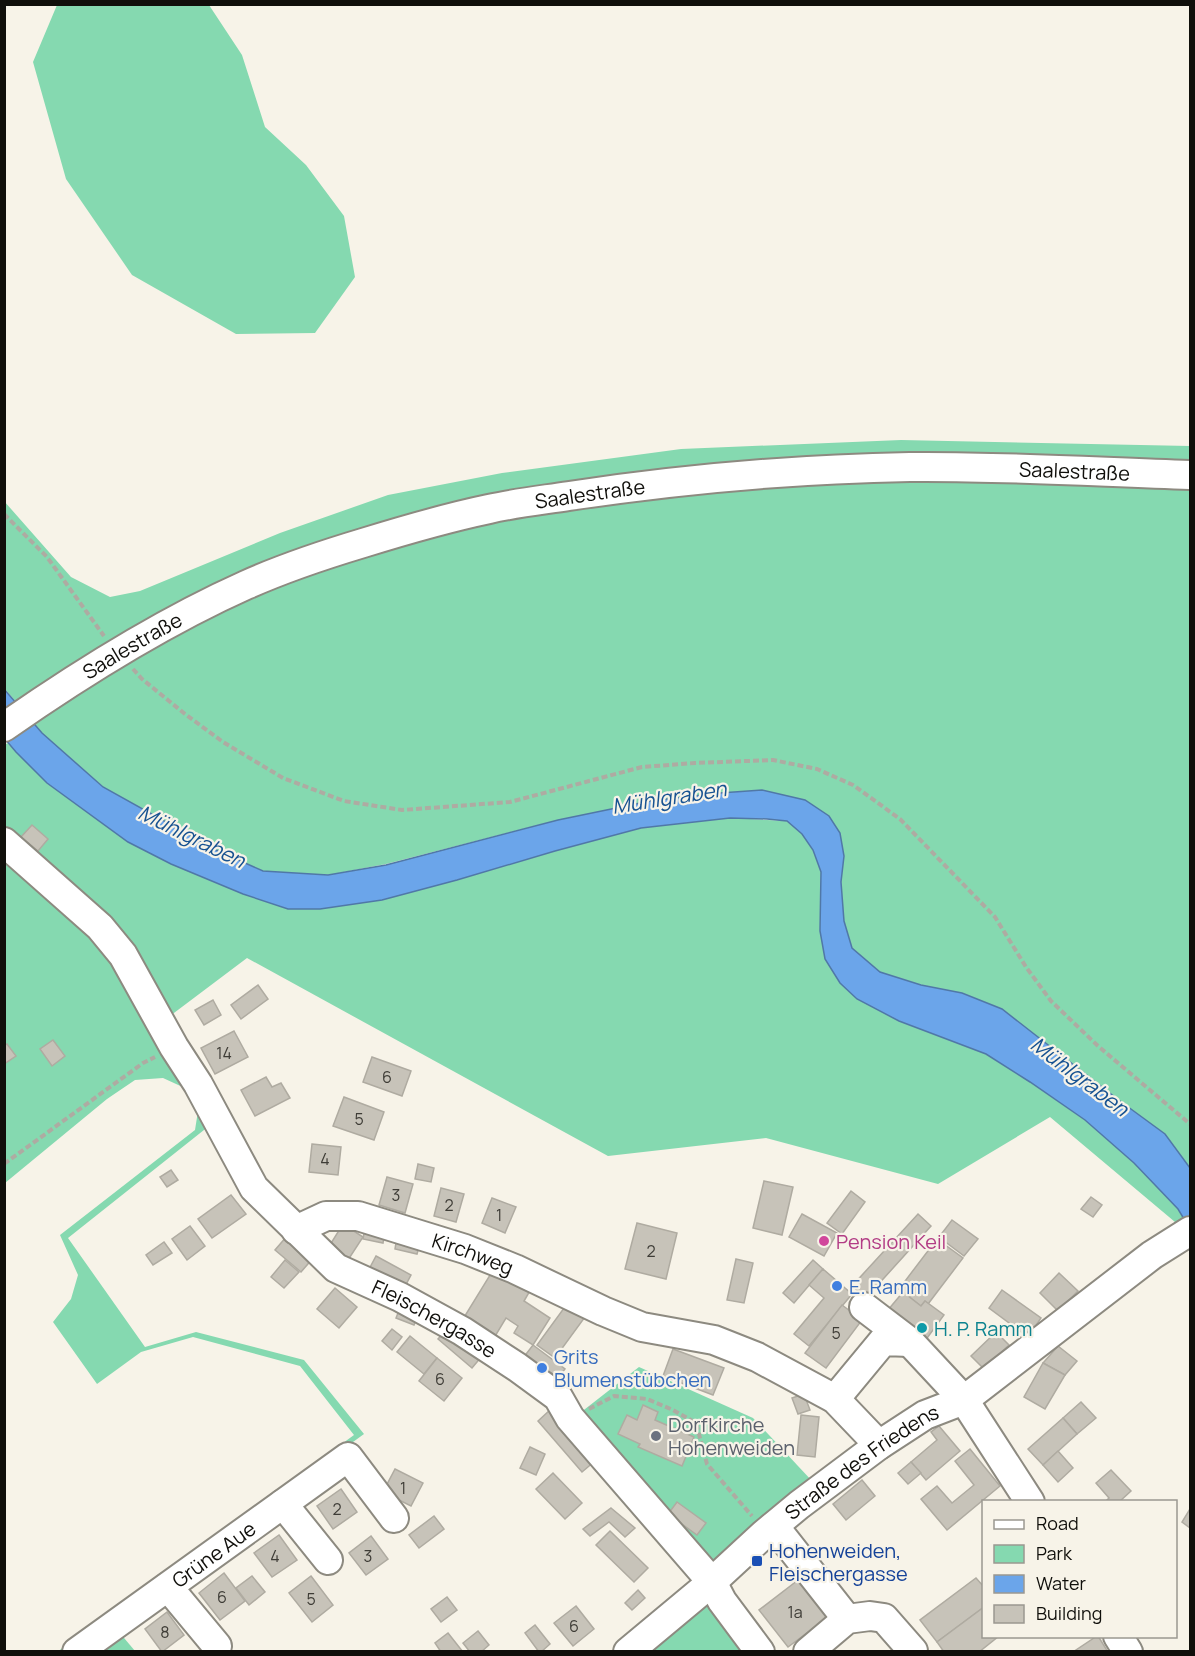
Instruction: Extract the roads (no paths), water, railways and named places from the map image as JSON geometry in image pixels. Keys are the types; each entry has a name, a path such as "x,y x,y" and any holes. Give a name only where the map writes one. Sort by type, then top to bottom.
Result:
{"street":[{"name":"Saalestraße","path":"4,727 157,630 245,585 310,560 415,527 490,508 707,479 819,470 925,468 1191,475"},
{"name":"Fleischergasse","path":"4,842 100,927 123,955 174,1047 198,1084 254,1188 336,1268 400,1297 462,1331 518,1367 558,1398 570,1418 712,1582 722,1601 760,1652"},
{"name":"Kirchweg","path":"296,1230 326,1216 358,1216 475,1253 642,1327 714,1340 757,1357 835,1399 879,1445"},
{"name":"Straße des Friedens","path":"628,1652 799,1505 879,1445 925,1415 964,1400 1152,1256 1187,1233"},
{"path":"864,1307 910,1342 964,1400"},
{"path":"835,1399 883,1341 910,1342"},
{"name":"Straße des Friedens","path":"964,1400 1029,1500"},
{"name":"Grüne Aue","path":"77,1652 348,1457 394,1518"},
{"path":"283,1504 328,1560"},
{"path":"769,1530 847,1619"},
{"path":"168,1587 217,1646"},
{"path":"808,1652 847,1619 870,1616 884,1618 913,1651"},
{"path":"1119,1638 1128,1652"}],"water":[{"name":"Mühlgraben","path":"4,689 42,733 103,787 218,851 263,871 328,875 386,865 558,820 650,801 762,790 805,800 829,816 840,833 844,856 841,882 844,921 852,948 880,972 921,985 962,993 1002,1009 1165,1134 1190,1168 1190,1229 1178,1209 1134,1163 1085,1120 986,1054 899,1021 857,999 840,983 825,959 820,931 821,872 813,850 802,834 787,821 730,818 641,828 382,900 320,909 288,909 243,894 171,864 128,842 47,783 5,739"}],"place":[{"name":"Pension Keil","path":"824,1241"},
{"name":"E. Ramm","path":"837,1286"},
{"name":"H. P. Ramm","path":"922,1328"},
{"name":"Grits Blumenstübchen","path":"542,1368"},
{"name":"Dorfkirche Hohenweiden","path":"656,1436"},
{"name":"Hohenweiden, Fleischergasse","path":"757,1561"}]}
